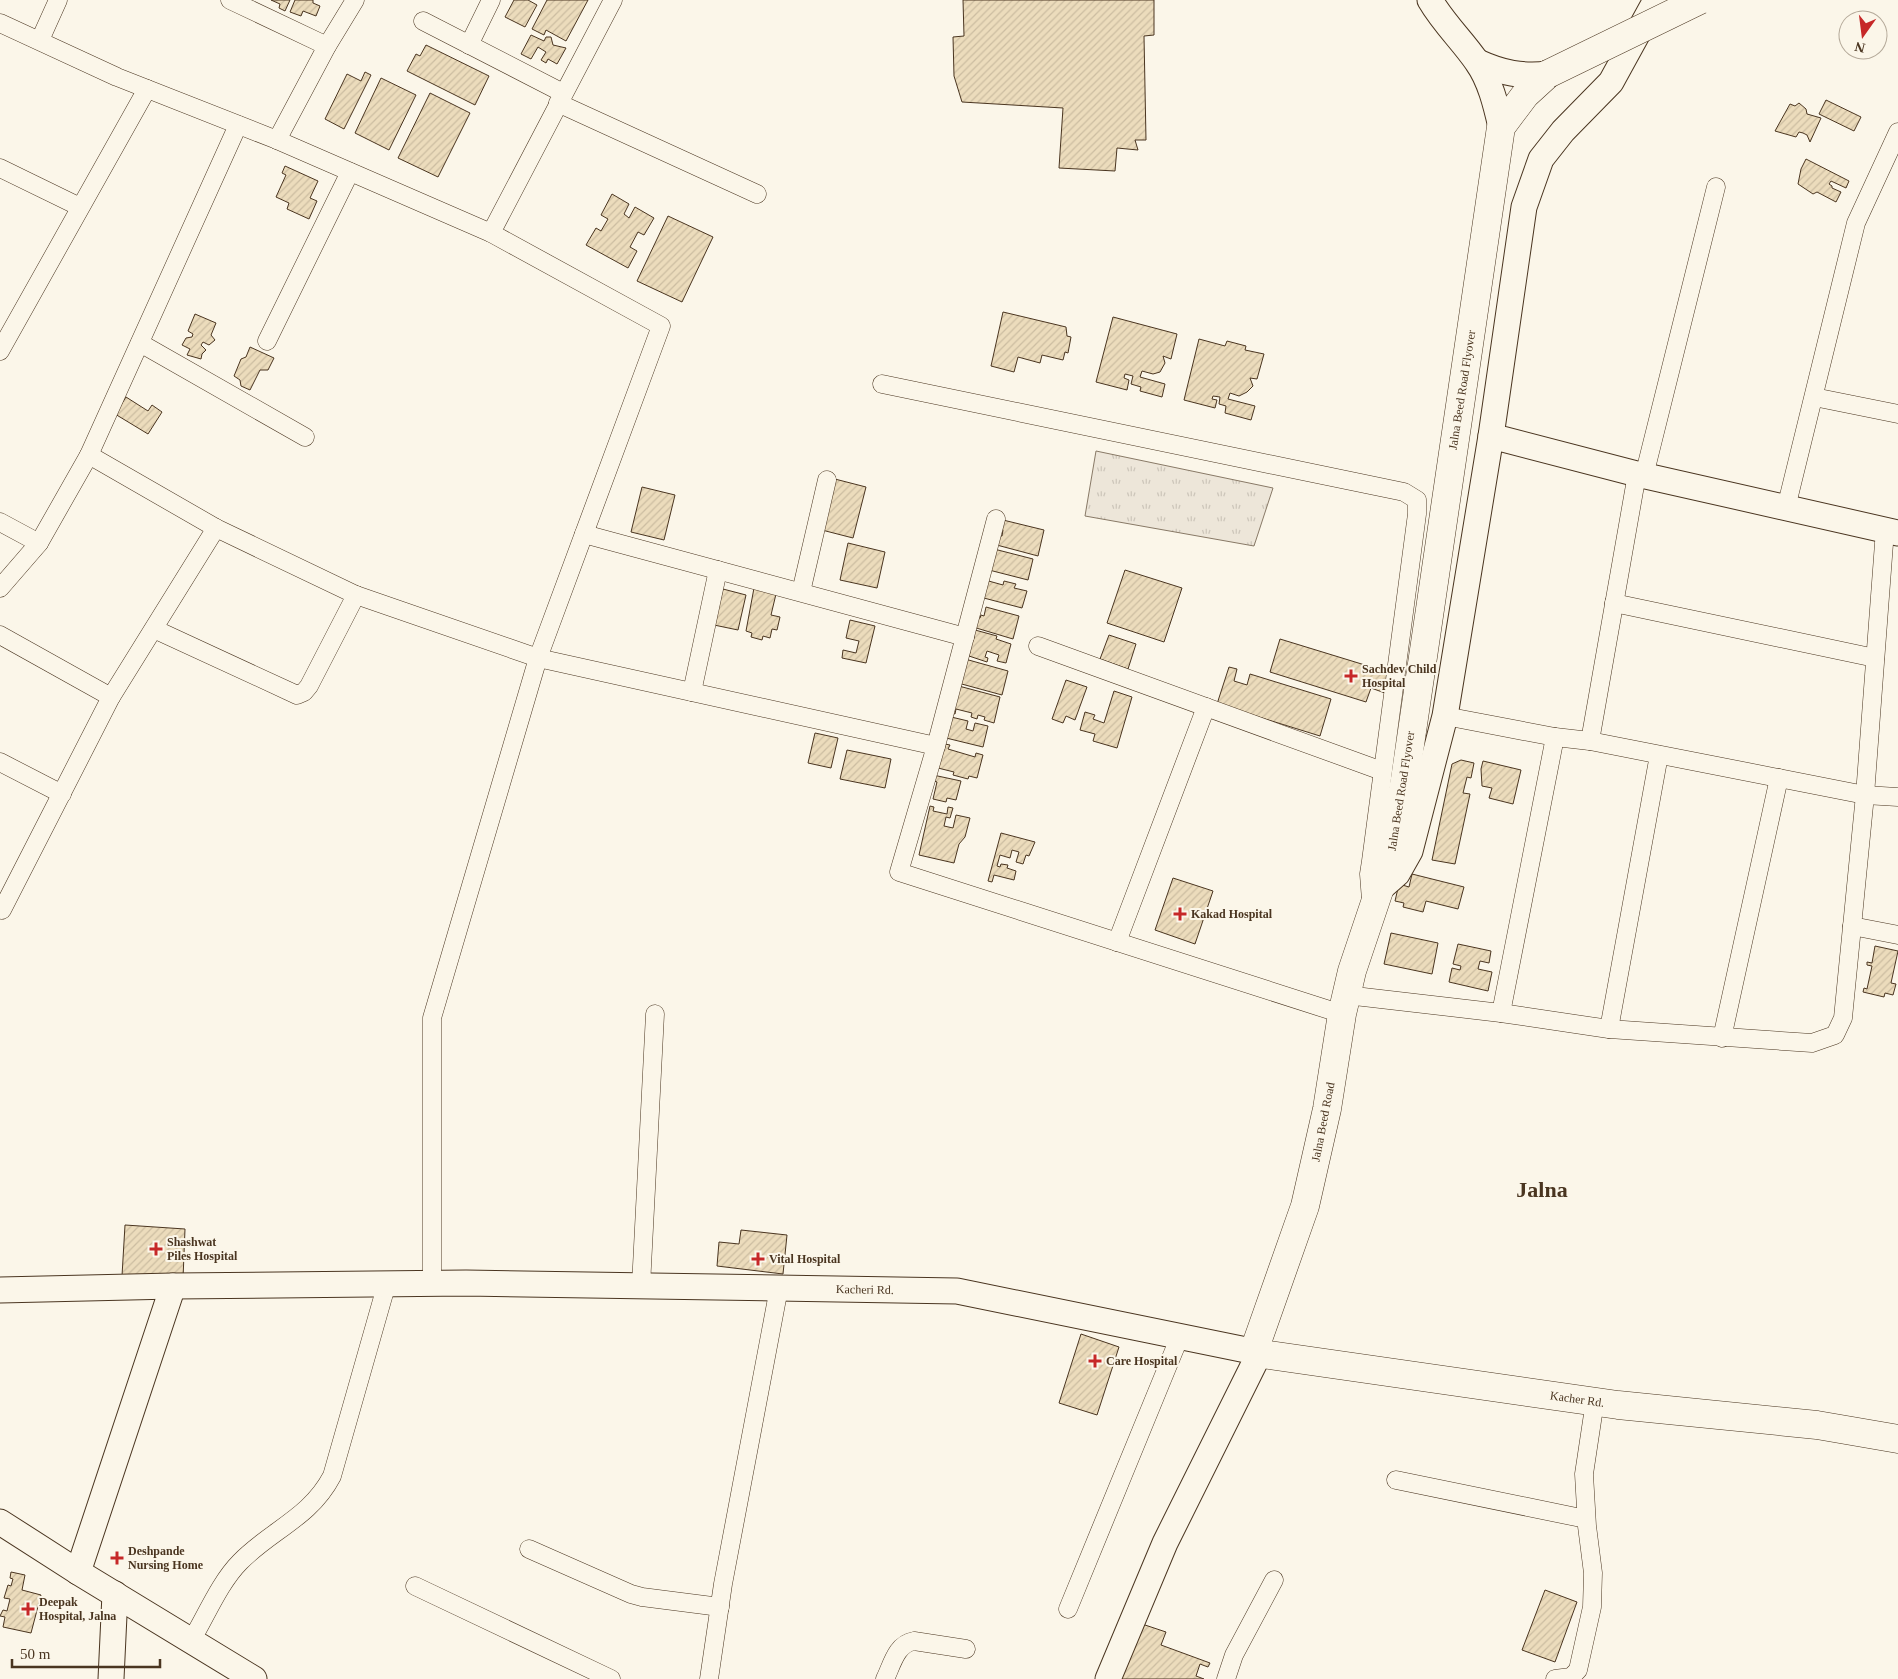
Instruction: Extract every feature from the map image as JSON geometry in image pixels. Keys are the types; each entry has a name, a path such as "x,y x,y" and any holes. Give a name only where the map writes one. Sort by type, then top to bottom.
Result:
{"main road":[{"name":"Jalna Beed Road Flyover","path":"1376,900 1390,858 1405,779 1501,127 1530,89 1548,74 1700,0"},
{"name":"Jalna Beed Road","path":"1258,1353 1255,1345 1305,1206 1327,1109 1344,1004 1352,971 1376,900"},
{"name":"Kacher Rd.","path":"1258,1353 1595,1401 1817,1425 1898,1439"}],"street":[{"path":"40,40 58,0"},
{"path":"230,0 327,46"},
{"path":"276,140 327,46 355,0"},
{"path":"469,45 492,0"},
{"path":"491,233 613,0"},
{"path":"1430,0 1441,18 1478,62 1491,91 1501,127"},
{"path":"1376,900 1397,874 1410,851 1445,716 1491,436 1524,207 1541,159 1563,131 1611,82 1656,0"},
{"path":"423,21 561,98 757,194"},
{"path":"0,22 117,77 276,140 491,233 661,326 538,658 432,1018 432,1283"},
{"path":"1478,62 1512,74 1529,77 1548,74"},
{"path":"0,350 147,89"},
{"path":"0,588 39,543 89,455 238,126"},
{"path":"1786,508 1856,223 1897,138"},
{"path":"0,168 80,207"},
{"path":"267,341 350,172"},
{"path":"1590,741 1614,603 1641,475 1716,187"},
{"path":"140,342 305,437"},
{"path":"882,384 1404,492 1412,495 1417,500 1417,514 1370,874 1376,900"},
{"path":"1814,397 1898,414"},
{"path":"996,519 936,746 899,872 1117,942 1344,1004 1502,1012 1609,1029 1722,1038 1812,1043 1835,1035 1843,1018 1865,795 1875,658 1891,531 1641,475 1491,436"},
{"path":"89,455 216,528 356,595 538,658 936,746"},
{"path":"800,592 827,480"},
{"path":"0,522 39,543"},
{"path":"0,911 62,794 110,697 216,528"},
{"path":"584,534 965,637"},
{"path":"692,692 718,570"},
{"path":"154,629 297,694 304,692 309,686 356,595"},
{"path":"1614,603 1875,658"},
{"path":"0,635 110,697"},
{"path":"1038,646 1382,771"},
{"path":"1117,942 1206,707"},
{"path":"1445,716 1555,738 1590,741 1865,795 1898,797"},
{"path":"1502,1012 1555,738"},
{"path":"1609,1029 1659,755"},
{"path":"0,762 62,794"},
{"path":"1722,1038 1779,778"},
{"path":"1852,926 1898,935"},
{"path":"641,1286 655,1014"},
{"path":"191,1641 229,1575 238,1564 305,1511 324,1491 332,1476 387,1283"},
{"name":"Kacheri Rd.","path":"0,1290 466,1283 957,1291 1258,1353"},
{"path":"78,1572 172,1286"},
{"path":"709,1679 720,1608 779,1288"},
{"path":"1068,1609 1180,1336"},
{"path":"1108,1679 1165,1543 1258,1353"},
{"path":"1555,1679 1571,1677 1578,1670 1590,1616 1593,1573 1586,1519 1584,1474 1595,1401"},
{"path":"1396,1480 1586,1519"},
{"path":"0,1522 78,1572 254,1679"},
{"path":"529,1548 631,1594 720,1608"},
{"path":"1226,1679 1234,1655 1274,1580"},
{"path":"416,1586 611,1679"},
{"path":"111,1679 115,1594"},
{"path":"886,1679 898,1652 907,1642 914,1641 966,1649"}],"green space":[{"path":"1096,451 1273,488 1254,546 1085,516"}],"building":[{"path":"271,0 290,0 285,11 279,8 280,4"},
{"path":"295,0 313,0 313,3 320,6 316,16 303,11 301,16 290,12"},
{"path":"514,0 528,0 537,5 525,27 505,17"},
{"path":"547,0 588,0 566,41 546,30 544,35 532,29"},
{"path":"963,0 1154,0 1154,35 1144,36 1146,140 1135,140 1138,150 1117,148 1115,171 1059,168 1063,108 962,102 954,76 953,37 964,36"},
{"path":"531,35 544,41 546,37 551,37 553,45 566,48 557,64 548,59 546,63 541,60 546,52 538,47 531,59 521,54"},
{"path":"426,45 489,76 475,105 407,71 416,54 420,56"},
{"path":"365,72 371,75 344,129 325,119 347,74 361,81"},
{"path":"381,78 416,95 389,150 355,133"},
{"path":"430,93 470,113 438,177 398,158"},
{"path":"1826,100 1861,117 1854,131 1819,114"},
{"path":"1799,103 1806,109 1807,114 1821,118 1810,142 1807,135 1803,133 1799,132 1796,137 1775,131 1790,104 1795,106"},
{"path":"1806,159 1849,181 1846,188 1831,181 1829,184 1832,188 1841,192 1836,202 1817,192 1813,194 1798,184 1801,169"},
{"path":"285,166 318,181 310,198 317,201 309,219 287,209 289,203 276,197 286,175 282,173"},
{"path":"612,194 629,204 624,214 629,218 635,207 654,218 644,235 638,232 630,247 637,251 628,268 586,245 596,228 601,231 608,219 601,215"},
{"path":"668,216 713,237 682,302 637,281"},
{"path":"1003,312 1066,327 1067,336 1071,337 1068,353 1065,352 1063,360 1042,355 1040,363 1018,357 1014,372 991,366"},
{"path":"195,314 216,323 211,335 215,340 209,345 203,342 201,345 206,350 202,354 201,359 187,355 190,349 182,345 186,338 192,337 193,334 188,331"},
{"path":"1113,317 1177,334 1171,359 1163,356 1165,363 1160,372 1153,374 1142,371 1140,377 1165,384 1162,397 1140,391 1141,387 1131,384 1133,376 1125,374 1124,378 1129,380 1127,390 1096,382"},
{"path":"1199,339 1225,346 1227,341 1246,346 1245,350 1264,354 1257,379 1250,378 1253,386 1239,396 1230,393 1228,399 1255,406 1251,420 1225,413 1226,406 1219,404 1220,397 1213,396 1212,399 1217,400 1215,408 1184,400"},
{"path":"250,347 274,358 268,370 260,370 250,390 241,386 240,380 234,376 241,359 246,357"},
{"path":"126,397 148,411 152,405 162,412 148,434 115,414"},
{"path":"831,478 866,487 853,538 818,529"},
{"path":"642,487 675,495 664,540 631,532"},
{"path":"1003,520 1044,530 1038,556 993,544 996,535 1002,536 1003,530 1001,527"},
{"path":"848,543 885,552 877,588 840,580"},
{"path":"994,549 1033,559 1028,580 989,570"},
{"path":"1125,570 1182,588 1164,642 1107,623"},
{"path":"985,580 1003,585 1004,581 1016,584 1014,588 1027,591 1022,608 980,597"},
{"path":"754,588 776,594 771,615 780,617 777,630 772,629 770,638 763,636 762,640 751,637 752,633 746,631"},
{"path":"723,589 746,595 738,630 714,625"},
{"path":"986,607 1019,616 1013,639 973,627 976,617 984,616"},
{"path":"850,620 875,626 866,663 842,658 843,650 856,653 859,641 846,638"},
{"path":"975,630 997,636 996,639 1011,644 1006,663 997,661 999,655 987,651 985,657 988,658 987,662 969,656 970,652 965,651"},
{"path":"1109,635 1136,644 1128,669 1100,659"},
{"path":"1280,639 1391,673 1385,693 1371,688 1366,702 1270,672"},
{"path":"965,659 1008,671 1002,695 958,683"},
{"path":"1229,667 1237,669 1234,681 1247,685 1250,674 1331,699 1320,736 1217,704"},
{"path":"1066,680 1087,687 1075,720 1066,716 1063,723 1052,719"},
{"path":"955,685 1000,697 994,723 984,720 985,717 978,715 977,719 971,717 972,713 956,709 955,714 948,712"},
{"path":"1114,691 1132,697 1117,748 1093,741 1095,734 1080,730 1085,712 1095,715 1093,719 1104,723"},
{"path":"947,716 968,721 966,729 973,731 975,723 988,726 983,747 942,737"},
{"path":"815,733 838,738 831,768 808,763"},
{"path":"940,743 950,745 948,749 975,757 976,753 983,755 977,778 969,776 968,779 953,775 954,772 934,767"},
{"path":"847,750 891,759 885,788 840,779"},
{"path":"1461,760 1474,763 1471,778 1467,777 1463,793 1470,794 1455,864 1432,860 1452,764"},
{"path":"1483,761 1521,770 1513,804 1489,798 1492,788 1482,786 1481,769"},
{"path":"933,775 961,781 956,800 947,798 946,802 933,799 937,782 931,780"},
{"path":"930,806 934,807 933,811 947,814 948,807 953,808 950,818 946,817 944,826 953,828 956,815 970,818 965,837 959,844 954,863 919,855"},
{"path":"1001,833 1035,842 1029,856 1026,855 1023,864 1016,862 1019,852 1012,850 1010,858 1000,855 997,866 1000,867 1001,864 1008,865 1007,868 1016,871 1014,880 994,875 992,882 988,881"},
{"path":"1412,874 1464,887 1458,909 1426,901 1423,912 1403,907 1404,903 1395,901 1399,884 1409,887"},
{"path":"1173,878 1213,891 1195,944 1155,930"},
{"path":"1391,933 1438,943 1432,974 1384,964"},
{"path":"1458,944 1491,951 1489,963 1480,961 1478,969 1492,972 1488,991 1449,982 1452,968 1460,970 1461,966 1453,964"},
{"path":"1875,946 1898,951 1891,983 1896,984 1893,995 1885,993 1884,997 1863,992 1864,988 1867,989 1872,966 1867,965 1867,962 1872,963"},
{"path":"125,1225 185,1229 183,1279 122,1276"},
{"path":"741,1230 787,1235 783,1274 717,1266 719,1242 739,1244"},
{"path":"1081,1334 1119,1347 1097,1415 1059,1403"},
{"path":"11,1572 25,1575 22,1590 41,1595 31,1633 3,1627 5,1617 0,1616 3,1610 7,1611 10,1599 4,1598 8,1585 11,1586 13,1579 10,1578"},
{"path":"1545,1590 1577,1602 1555,1662 1522,1650"},
{"path":"1139,1623 1166,1632 1161,1645 1210,1663 1208,1667 1200,1664 1196,1676 1204,1679 1118,1679"}],"place":[{"name":"Sachdev Child Hospital","path":"1351,676"},
{"name":"Kakad Hospital","path":"1180,914"},
{"name":"Shashwat Piles Hospital","path":"156,1249"},
{"name":"Vital Hospital","path":"758,1259"},
{"name":"Care Hospital","path":"1095,1361"},
{"name":"Deshpande Nursing Home","path":"117,1558"},
{"name":"Deepak Hospital, Jalna","path":"28,1609"}],"district":[{"name":"Jalna","path":"1542,1189"}]}
